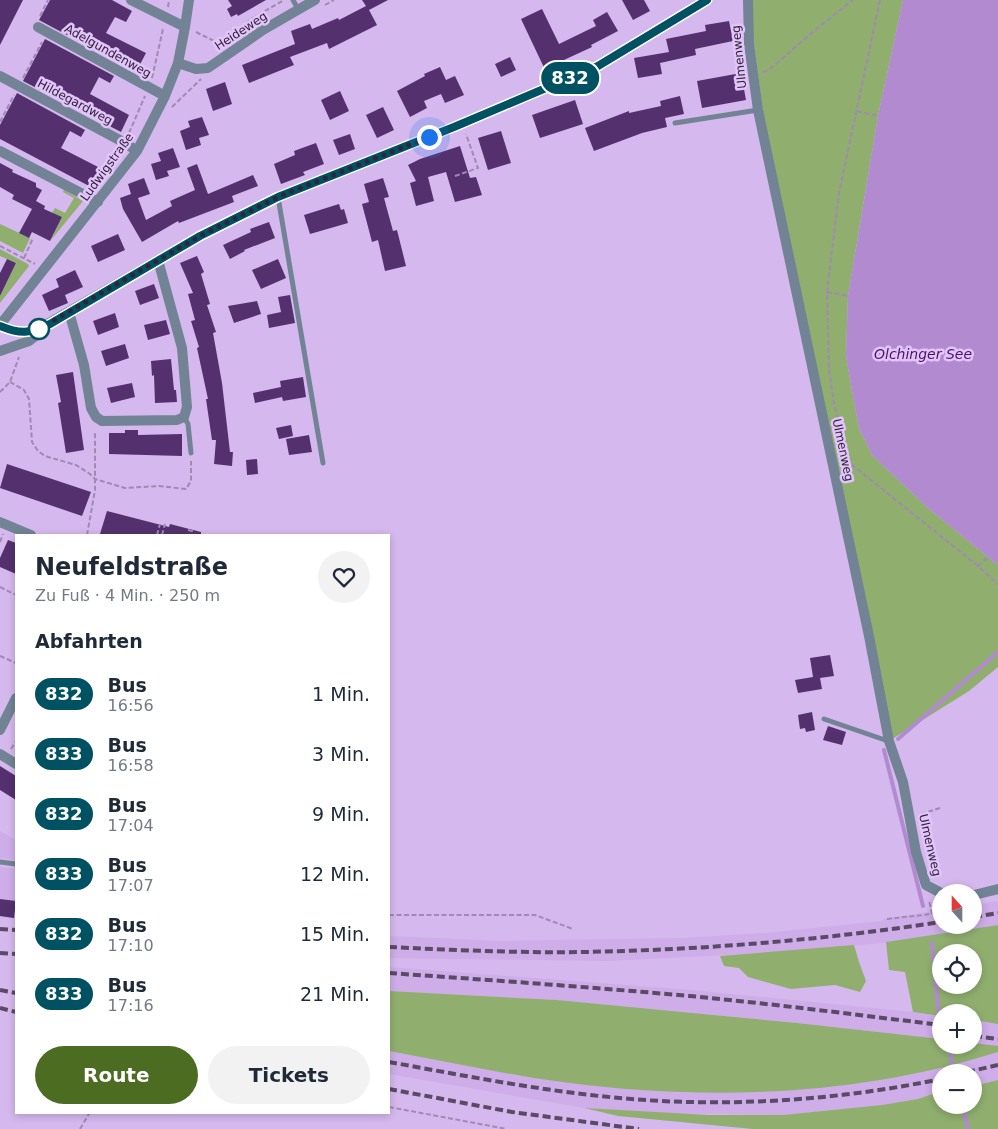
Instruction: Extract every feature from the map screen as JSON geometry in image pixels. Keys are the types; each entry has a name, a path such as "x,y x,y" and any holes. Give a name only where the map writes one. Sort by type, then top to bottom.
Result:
{"street":[{"path":"131,0 185,27"},
{"name":"Ludwigstraße","path":"0,326 136,151 165,96 178,63 189,0"},
{"name":"Heideweg","path":"178,63 196,69 208,68 263,30 315,0"},
{"path":"0,326 19,333 31,332 50,324 200,236 278,197 462,124 598,66 707,0"},
{"name":"Ulmenweg","path":"748,0 749,44 758,110 869,636 889,741 903,782 916,852 926,885 932,888"},
{"name":"Adelgundenweg","path":"43,30 165,96"},
{"name":"Hildegardweg","path":"0,76 125,143 136,151"},
{"path":"0,151 98,202"},
{"path":"69,312 84,365 91,408 96,417 102,421 177,420 184,416 186,407 182,348 158,260"},
{"path":"0,351 20,345 39,335 50,324"},
{"path":"0,522 29,534"},
{"path":"0,730 15,700"},
{"path":"0,754 15,763"},
{"path":"982,893 998,889"}],"lane":[{"path":"292,0 298,10"},
{"path":"674,123 758,110"},
{"path":"278,197 323,463"},
{"path":"184,416 188,424 191,453"},
{"path":"824,719 889,741"},
{"path":"0,862 15,864"}],"path":[{"path":"0,122 43,30 38,20 48,0"},
{"path":"110,166 125,143 148,87 170,0"},
{"path":"185,27 220,44 251,19 284,0"},
{"path":"325,5 334,0"},
{"path":"753,75 769,70 814,30 854,0"},
{"path":"880,0 839,193 827,292 829,369 834,404 851,464 998,584"},
{"path":"170,109 201,79 208,75"},
{"path":"857,111 878,116"},
{"path":"455,176 478,168 462,124"},
{"path":"24,258 34,238"},
{"path":"0,246 44,268"},
{"path":"827,292 848,296"},
{"path":"0,392 10,382 20,353 20,345"},
{"path":"10,382 24,390 29,399 31,414 30,432 32,442 38,451 45,456 76,465 95,479 125,488 159,486 186,489 191,481 191,453"},
{"path":"86,534 91,516 95,479 96,417"},
{"path":"157,534 160,524"},
{"path":"162,534 165,524"},
{"path":"188,530 192,531 191,534"},
{"path":"978,566 988,557"},
{"path":"0,587 15,594"},
{"path":"0,656 15,663"},
{"path":"910,817 940,808"},
{"path":"390,914 535,915 573,928"},
{"path":"887,919 932,914"},
{"path":"390,1107 507,1129"},
{"path":"80,1129 89,1114"}],"shaded area":[{"path":"0,831 15,839 15,860 0,858"},
{"path":"0,867 15,869 15,919 0,917"},
{"path":"998,901 998,925 982,927 982,904"},
{"path":"932,911 932,934 939,934 873,944 764,953 609,961 390,958 390,936 500,941 684,938 766,933 881,921 887,918"},
{"path":"390,967 691,990 913,1012 932,1015 932,1038 557,1000 390,991"},
{"path":"982,1021 998,1024 998,1046 982,1044"},
{"path":"390,1051 534,1078 629,1089 687,1093 781,1091 858,1083 932,1069 932,1094 918,1099 882,1105 783,1115 654,1113 584,1108 390,1074"},
{"path":"998,1052 998,1080 982,1084 982,1064 953,1064"}],"green space":[{"path":"748,0 903,0 878,116 848,296 846,356 859,428 872,455 929,509 998,565 998,667 969,691 889,741 770,163"},
{"path":"64,190 83,201 51,240 62,217 52,213 55,208 65,213 74,198 63,192"},
{"path":"0,224 30,238 23,253 0,241"},
{"path":"0,249 29,266 0,303 0,296 16,263 0,256"},
{"path":"998,925 998,1024 982,1021 982,1004 932,1004 932,1015 913,1012 905,972 889,970 886,942 939,934 982,934 982,927"},
{"path":"854,945 866,981 860,992 835,985 791,989 748,977 739,968 724,966 720,956"},
{"path":"390,991 557,1000 932,1038 932,1054 982,1054 982,1044 998,1046 998,1052 956,1064 932,1064 932,1070 826,1087 768,1092 650,1091 534,1078 390,1051"},
{"path":"998,1080 998,1129 753,1129 618,1116 584,1108 709,1115 783,1115 882,1105 918,1099 932,1094 932,1114 982,1114 982,1084"}],"water":[{"name":"Olchinger See","path":"903,0 998,0 998,565 929,509 872,455 859,428 846,356 848,296 878,116"}],"building":[{"path":"0,0 23,0 0,45"},
{"path":"50,0 112,0 132,11 126,22 115,17 106,33 146,53 136,72 39,20"},
{"path":"228,0 266,0 238,16 237,14 231,17 227,9 232,6"},
{"path":"362,0 388,0 369,10 377,25 329,49 327,43 290,57 294,65 249,83 242,65 295,44 291,31 310,24 312,29 338,18 339,20 366,6"},
{"path":"622,0 644,0 650,11 633,20"},
{"path":"542,9 559,44 596,26 593,20 607,12 618,31 591,45 592,47 564,60 567,66 548,76 521,19"},
{"path":"729,21 733,41 695,49 696,55 660,63 662,74 638,78 634,58 669,52 666,39 706,31 705,25"},
{"path":"45,39 114,76 110,83 99,77 90,94 129,115 121,132 23,81"},
{"path":"510,57 516,70 501,77 495,64"},
{"path":"440,67 446,80 455,76 464,95 445,103 441,94 424,101 427,108 410,117 397,91 425,76 424,74"},
{"path":"741,73 746,100 702,108 697,81"},
{"path":"225,82 232,104 213,111 206,89"},
{"path":"340,91 349,111 330,120 321,100"},
{"path":"17,93 85,130 81,137 70,131 61,148 100,168 93,178 91,187 0,139 0,125"},
{"path":"680,96 684,114 665,118 667,127 642,133 594,151 585,128 629,111 629,113 661,106 660,101"},
{"path":"575,100 583,124 540,138 532,115"},
{"path":"383,107 394,130 377,138 366,115"},
{"path":"202,117 209,135 199,138 201,145 186,150 180,131 190,127 188,121"},
{"path":"501,131 511,163 488,170 478,138"},
{"path":"350,134 355,149 339,155 333,140"},
{"path":"316,143 324,164 303,172 305,175 281,184 274,164 295,155 294,151"},
{"path":"460,146 470,178 476,177 482,195 455,202 446,172 428,177 434,201 416,206 410,183 416,181 408,165 420,159"},
{"path":"173,148 180,167 167,171 169,176 156,180 151,164 161,161 158,153"},
{"path":"0,163 13,170 12,172 36,183 36,187 42,190 36,201 45,206 44,209 62,217 50,241 32,232 29,238 19,233 32,209 12,199 14,195 0,187"},
{"path":"197,164 208,194 253,175 258,186 232,196 234,202 179,223 178,221 142,242 123,209 120,198 131,194 128,184 144,178 150,194 138,198 146,220 172,206 170,201 195,190 187,168"},
{"path":"383,178 389,197 384,198 393,231 397,230 406,266 385,271 378,240 372,242 362,204 369,202 364,184"},
{"path":"339,204 341,210 344,209 348,223 310,234 304,215"},
{"path":"269,222 275,238 244,250 230,259 223,245 251,232 250,229"},
{"path":"118,234 125,250 98,262 91,246"},
{"path":"197,256 204,272 201,274 210,304 207,305 216,332 213,333 222,383 230,452 233,452 232,466 214,464 216,440 212,440 206,399 208,399 197,348 199,347 191,321 195,320 188,294 193,293 180,263"},
{"path":"7,259 16,263 0,296 0,273"},
{"path":"278,259 286,278 261,289 252,270"},
{"path":"75,270 83,287 65,295 68,303 49,311 42,295 59,287 56,279"},
{"path":"154,284 159,298 140,305 135,291"},
{"path":"290,295 295,323 269,328 267,315 281,312 278,297"},
{"path":"257,301 261,314 234,323 228,306"},
{"path":"115,313 119,327 98,335 93,321"},
{"path":"166,320 170,334 148,340 144,325"},
{"path":"125,344 129,358 106,366 101,351"},
{"path":"171,359 177,402 155,403 154,375 152,376 151,361"},
{"path":"73,372 84,450 66,453 58,403 61,402 56,375"},
{"path":"303,377 306,397 283,401 282,397 255,403 253,393 281,387 280,381"},
{"path":"132,383 135,397 111,403 107,388"},
{"path":"291,425 293,436 279,439 276,428"},
{"path":"125,430 138,430 138,435 182,434 182,456 109,454 109,433 125,433"},
{"path":"309,435 312,452 289,455 286,439"},
{"path":"257,459 258,474 247,475 246,460"},
{"path":"7,464 91,492 82,516 0,488"},
{"path":"107,511 169,527 170,524 201,532 201,534 100,534"},
{"path":"8,540 15,543 15,574 0,567 0,558"},
{"path":"830,655 834,676 820,678 822,689 798,693 795,680 813,677 810,658"},
{"path":"812,712 815,730 806,732 805,728 800,729 798,715"},
{"path":"828,726 846,732 842,745 823,740"},
{"path":"0,766 15,775 15,799 0,790"},
{"path":"0,899 15,901 14,918 0,916"}],"waterway":[{"path":"898,739 998,652"},
{"path":"884,750 923,906"},
{"path":"932,943 938,1004"},
{"path":"950,1054 952,1064"},
{"path":"964,1114 968,1129"}],"railway":[{"path":"982,916 998,913"},
{"path":"390,947 534,952 672,949 807,939 932,923"},
{"path":"0,929 15,930"},
{"path":"0,953 15,954"},
{"path":"390,973 690,996 932,1024"},
{"path":"0,990 15,993"},
{"path":"0,1008 15,1012"},
{"path":"982,1037 998,1039"},
{"path":"390,1062 538,1088 613,1097 689,1102 753,1102 816,1098 932,1081"},
{"path":"982,1069 998,1065"},
{"path":"390,1089 512,1112 639,1129"}],"bus line":[{"name":"832","path":"0,326 19,333 31,332 50,324 200,236 278,197 454,127 598,66 707,0"}],"route":[{"path":"39,329 200,236 278,197 429,137"}]}
